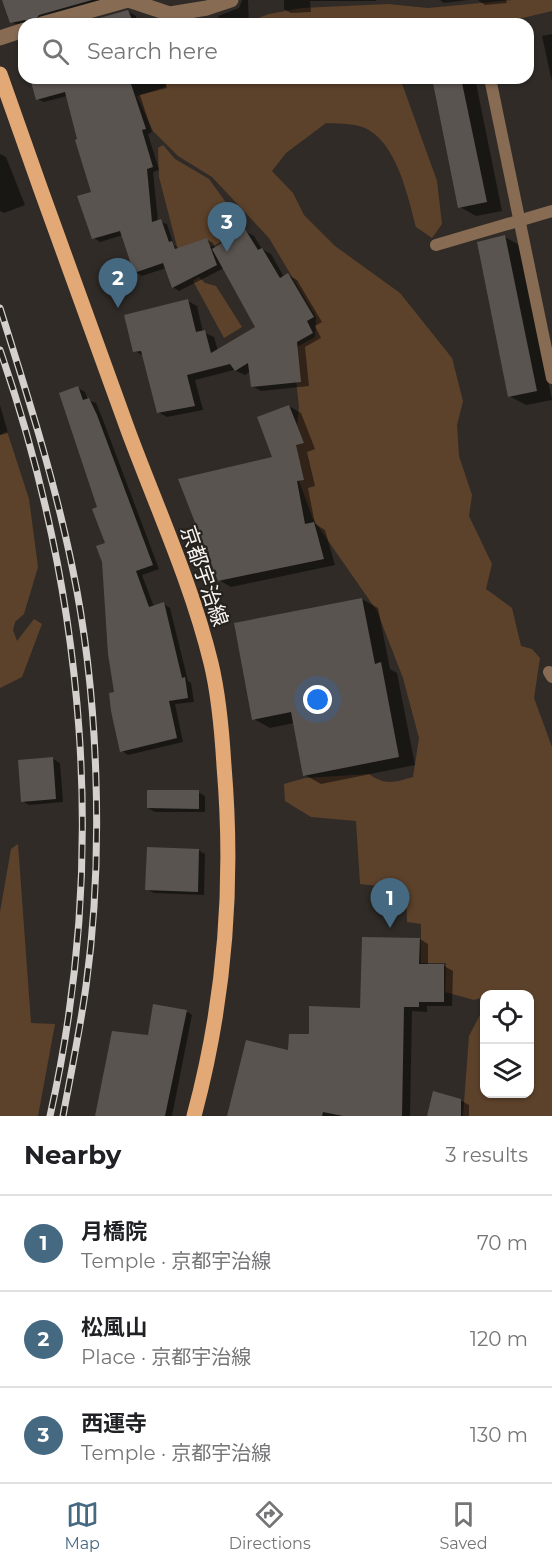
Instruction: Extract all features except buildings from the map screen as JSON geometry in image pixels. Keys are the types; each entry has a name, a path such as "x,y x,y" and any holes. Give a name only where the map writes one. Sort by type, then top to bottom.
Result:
{"main road":[{"name":"京都宇治線","path":"0,74 83,309 186,584 211,664 221,730 229,820 227,928 221,988 209,1060 195,1116"}],"street":[{"path":"64,18 128,0 152,5 170,14 207,8 231,0"},
{"path":"0,38 18,32"}],"lane":[{"path":"491,84 552,378"},
{"path":"436,245 552,211"}],"shaded area":[{"path":"513,0 552,0 552,11 523,18 258,18 302,8 388,4 428,8"},
{"path":"166,84 402,84 437,181 442,224 432,238 416,227 404,184 391,154 382,141 359,126 326,123 286,153 272,171 293,193 304,215 335,246 400,293 452,358 463,401 457,425 459,456 472,495 469,516 492,564 486,589 512,608 521,646 532,649 540,658 534,698 552,747 552,1116 463,1116 469,1036 480,1015 480,1098 534,1098 534,990 480,990 480,998 474,1000 445,992 446,963 421,963 421,924 407,922 406,889 360,884 356,821 311,817 285,801 284,784 305,778 369,774 390,782 413,777 419,738 403,678 377,611 313,519 293,465 299,407 296,380 288,352 315,337 316,317 269,238 212,177 178,156 153,131 137,96 165,87"},
{"path":"163,145 175,159 209,179 245,229 215,245 180,258 159,177 158,148"},
{"path":"199,277 205,283 216,286 242,327 224,338 193,281"},
{"path":"7,431 29,499 38,567 24,614 15,622 13,630 17,641 34,619 42,624 22,677 0,688 0,435"},
{"path":"18,844 31,1023 55,1024 38,1116 0,1116 0,912 11,849"}],"railway":[{"path":"0,308 39,436 65,533 81,616 93,721 97,830 92,936 84,1002 63,1116"},
{"path":"0,350 29,443 52,538 69,633 79,730 82,826 79,923 68,1020 50,1116"}],"place":[{"name":"西運寺","path":"227,252"},
{"name":"松風山","path":"118,308"},
{"name":"月橋院","path":"390,928"}]}
